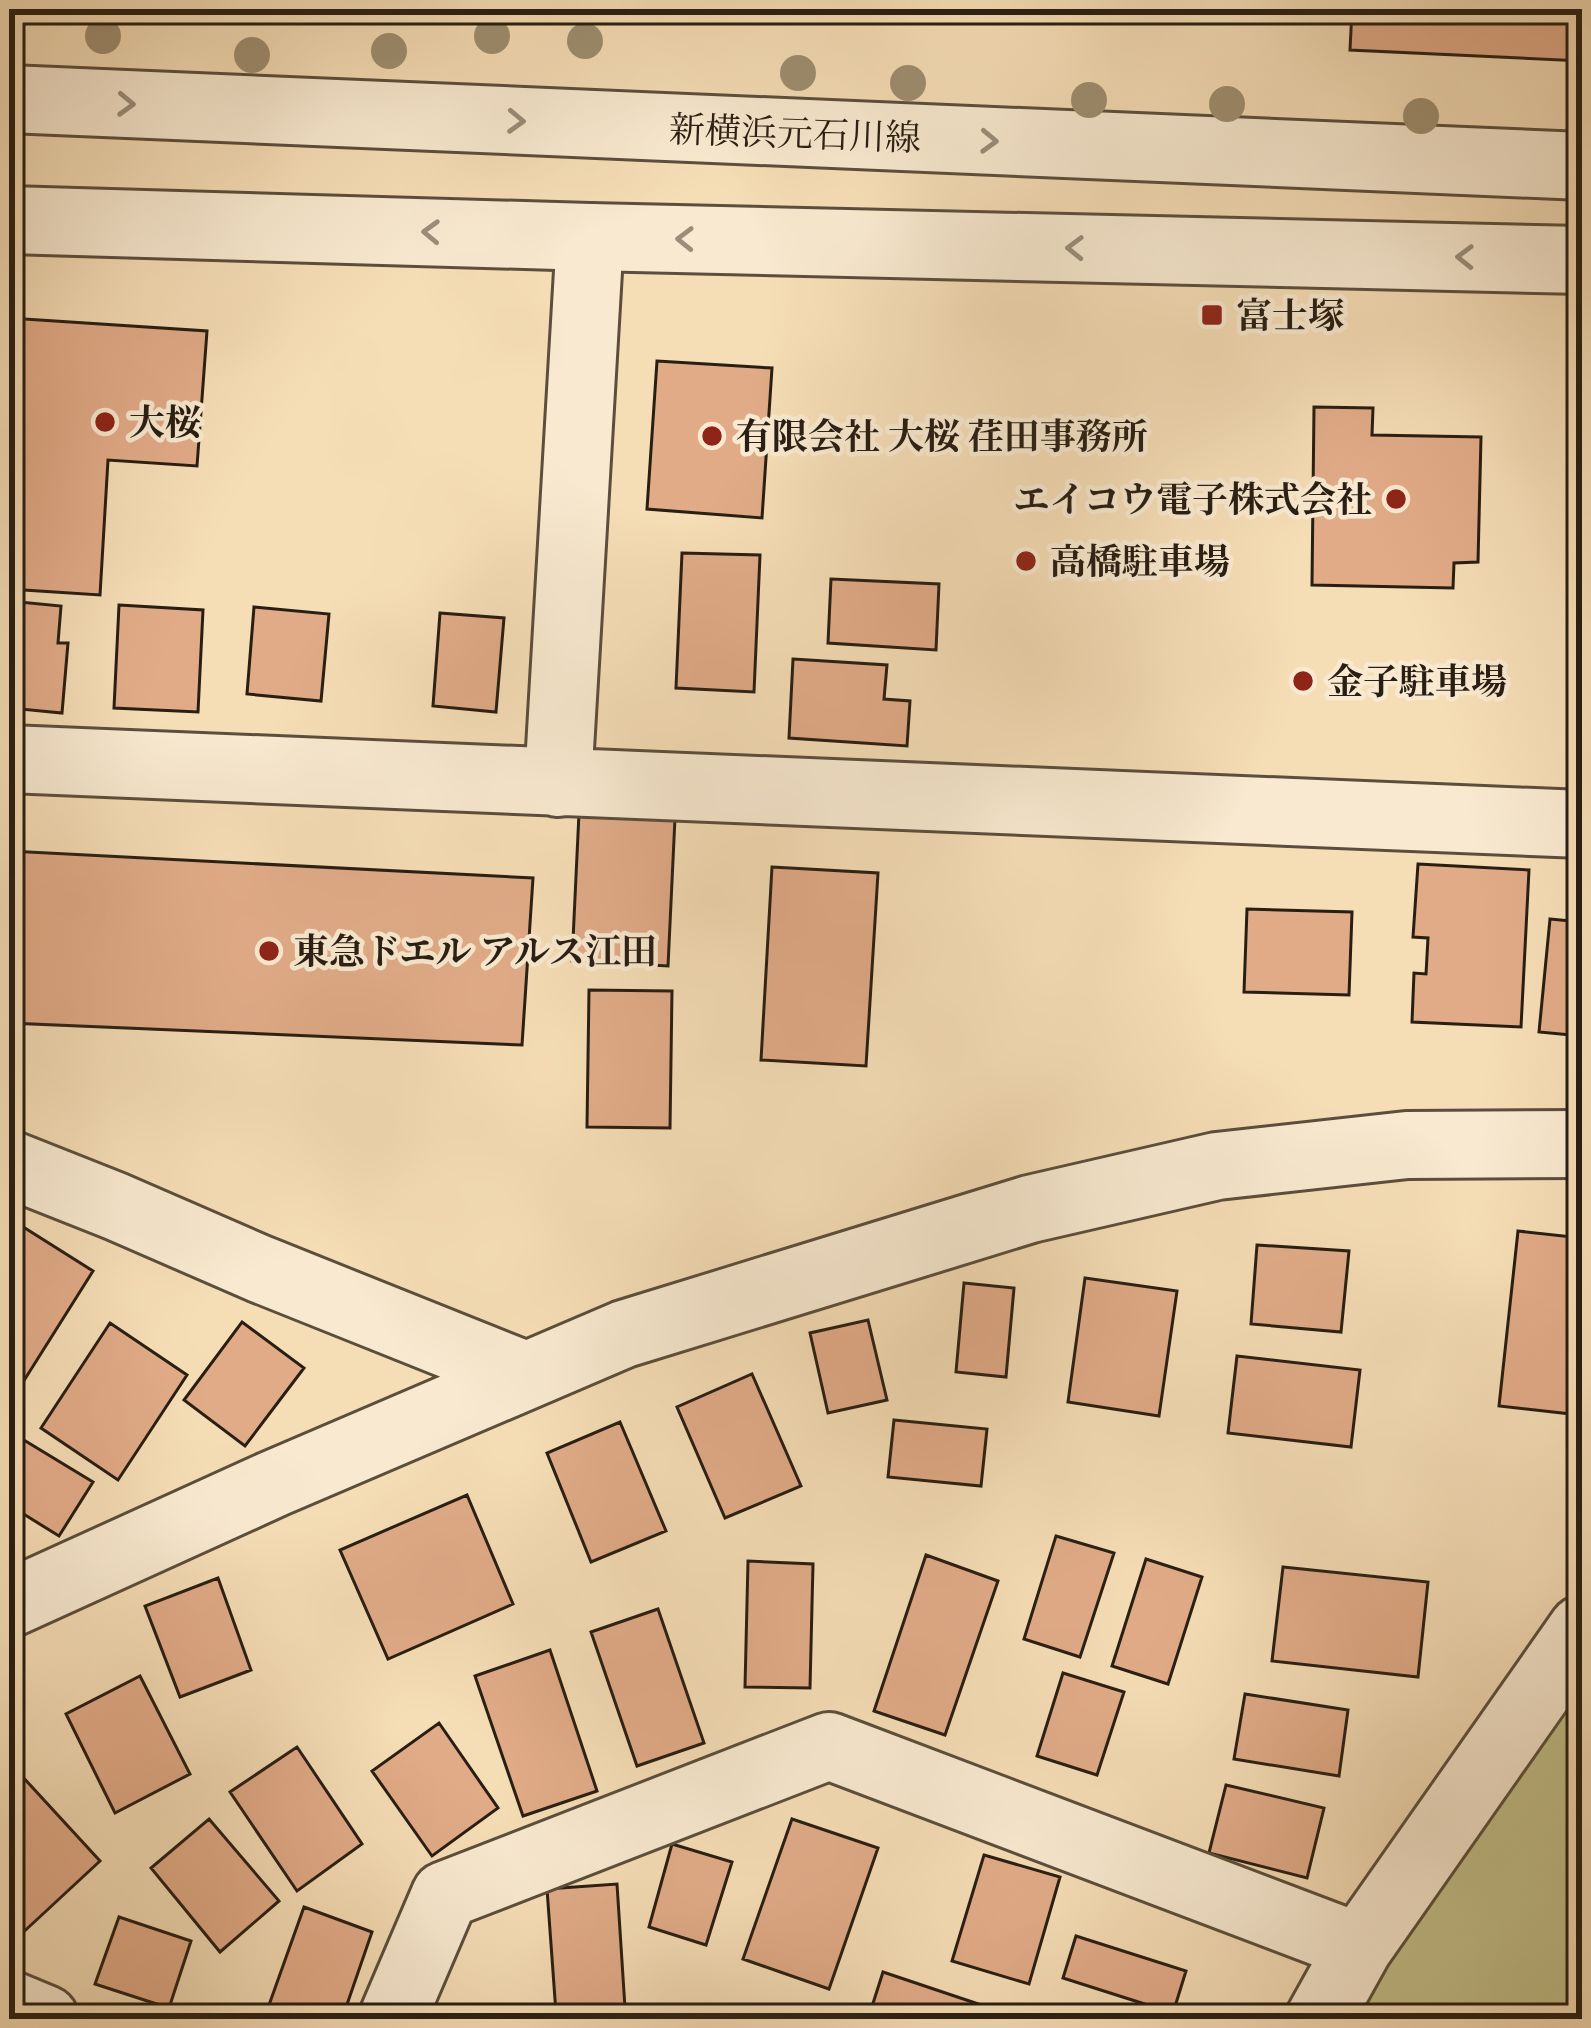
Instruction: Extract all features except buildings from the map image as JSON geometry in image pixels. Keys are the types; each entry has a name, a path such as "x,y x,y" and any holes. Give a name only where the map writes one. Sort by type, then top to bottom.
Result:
{"street":[{"name":"新横浜元石川線","path":"9,99 1582,166"},
{"path":"9,220 1582,260"},
{"path":"558,783 590,237"},
{"path":"9,759 1582,824"},
{"path":"9,1604 273,1484 624,1334 1030,1209 1217,1166 1407,1145 1582,1144"},
{"path":"9,1164 525,1375"},
{"path":"1318,2019 1359,1946 1582,1629"},
{"path":"392,2019 445,1894 829,1747 1359,1946"},
{"path":"9,2004 45,2019"}],"shaded area":[{"path":"1582,1679 1582,2019 1338,2019"}],"place":[{"name":"富士塚","path":"1212,315"},
{"name":"大桜","path":"105,422"},
{"name":"有限会社 大桜 荏田事務所","path":"712,436"},
{"name":"エイコウ電子株式会社","path":"1396,499"},
{"name":"高橋駐車場","path":"1026,561"},
{"name":"金子駐車場","path":"1303,681"},
{"name":"東急ドエル アルス江田","path":"269,951"}]}
